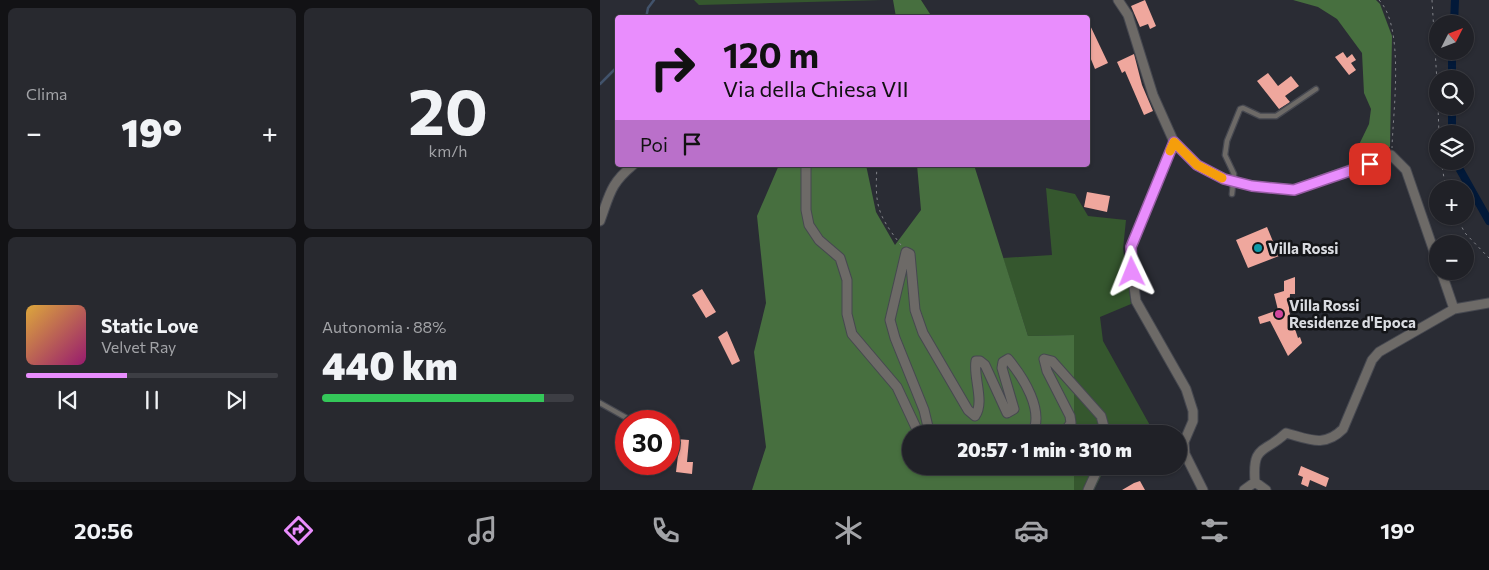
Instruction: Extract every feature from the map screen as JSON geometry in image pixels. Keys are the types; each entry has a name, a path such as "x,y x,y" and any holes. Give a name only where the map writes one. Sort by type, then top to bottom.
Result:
{"street":[{"path":"1118,0 1128,15 1153,95 1174,142 1197,165 1224,179 1252,186 1294,190 1391,155 1406,170 1429,237"},
{"path":"1174,142 1131,247 1130,258 1136,301 1157,335 1191,402 1193,421 1184,442 1189,465 1203,490"},
{"path":"600,221 611,188 618,178 631,167"},
{"path":"806,167 806,210 809,225 819,240 840,258 847,280 847,314 852,334 896,387 915,425"},
{"path":"928,425 924,410 895,338 890,320 906,252 910,254 915,310 923,333 968,410 975,416 979,408 976,361 980,361 985,365 1007,413 1014,409 1002,368 1003,362 1008,360 1029,392 1036,418 1034,425"},
{"path":"1443,280 1454,309"},
{"path":"1266,490 1256,482 1254,463 1259,452 1286,433 1324,442 1336,436 1343,429 1372,360 1379,352 1454,309 1489,303"},
{"path":"1070,425 1070,416 1047,371 1044,359 1052,360 1100,416 1103,425"},
{"path":"1088,490 1095,475"},
{"path":"1244,490 1256,482"}],"lane":[{"path":"1232,194 1234,174 1225,154 1240,109 1243,108 1260,116 1276,116 1316,90"},
{"path":"600,402 615,411"}],"path":[{"path":"1379,0 1392,26 1396,47 1391,155"},
{"path":"1432,0 1436,70"},
{"path":"877,167 877,205 885,223 902,246 904,255"},
{"path":"1461,225 1465,233 1489,258"}],"green space":[{"path":"694,0 882,0 699,5"},
{"path":"893,0 921,0 931,15 896,15"},
{"path":"1293,0 1376,0 1380,4 1392,36 1390,147 1354,155 1369,124 1371,109 1364,93 1362,53 1337,19 1318,7"},
{"path":"778,167 866,167 876,212 895,245 921,210 917,167 975,167 1028,336 1074,335 1074,425 902,425 902,475 1074,475 1074,490 752,490 766,447 754,352 766,303 757,216"},
{"path":"1046,188 1075,194 1088,216 1126,220 1123,249 1131,304 1100,317 1103,341 1150,425 1074,425 1074,335 1028,336 1003,258 1052,255"},
{"path":"1074,475 1102,475 1094,490 1074,490"}],"building":[{"path":"1145,0 1156,26 1150,29 1148,24 1140,27 1131,6"},
{"path":"1090,25 1108,63 1095,69 1090,57"},
{"path":"1343,52 1347,58 1352,54 1356,60 1351,63 1356,70 1349,75 1335,57"},
{"path":"1134,54 1142,85 1153,111 1144,115 1125,71 1122,73 1117,62"},
{"path":"1268,73 1278,86 1291,76 1299,86 1285,96 1290,102 1279,109 1257,81"},
{"path":"1087,192 1110,196 1107,212 1084,207"},
{"name":"Villa Rossi","path":"1267,227 1279,256 1248,268 1236,240"},
{"name":"Villa Rossi Residenze d'Epoca","path":"1295,277 1295,294 1290,294 1289,311 1298,338 1300,337 1302,343 1288,356 1270,321 1260,324 1258,317 1278,310 1274,294 1284,291 1284,281"},
{"path":"702,289 716,312 706,318 692,295"},
{"path":"727,331 740,361 732,365 718,337"},
{"path":"680,439 689,440 687,462 693,462 692,474 680,472"},
{"path":"1301,466 1329,478 1326,487 1310,480 1308,487 1301,484 1303,477 1298,475"},
{"path":"1140,481 1145,490 1122,490 1134,483"}],"waterway":[{"path":"647,15 648,8 654,0"},
{"path":"1454,15 1455,0"},
{"path":"1452,60 1452,70"},
{"path":"600,84 615,69"},
{"path":"1452,115 1452,125"},
{"path":"1460,170 1489,221"}],"slow traffic":[{"path":"1170,151 1174,142 1197,165 1222,178"}],"place":[{"name":"Villa Rossi","path":"1258,248"},
{"name":"Villa Rossi Residenze d'Epoca","path":"1279,314"}],"route":[{"path":"1132,272 1131,247 1174,142 1197,165 1224,179 1252,186 1294,190 1370,164"}]}
